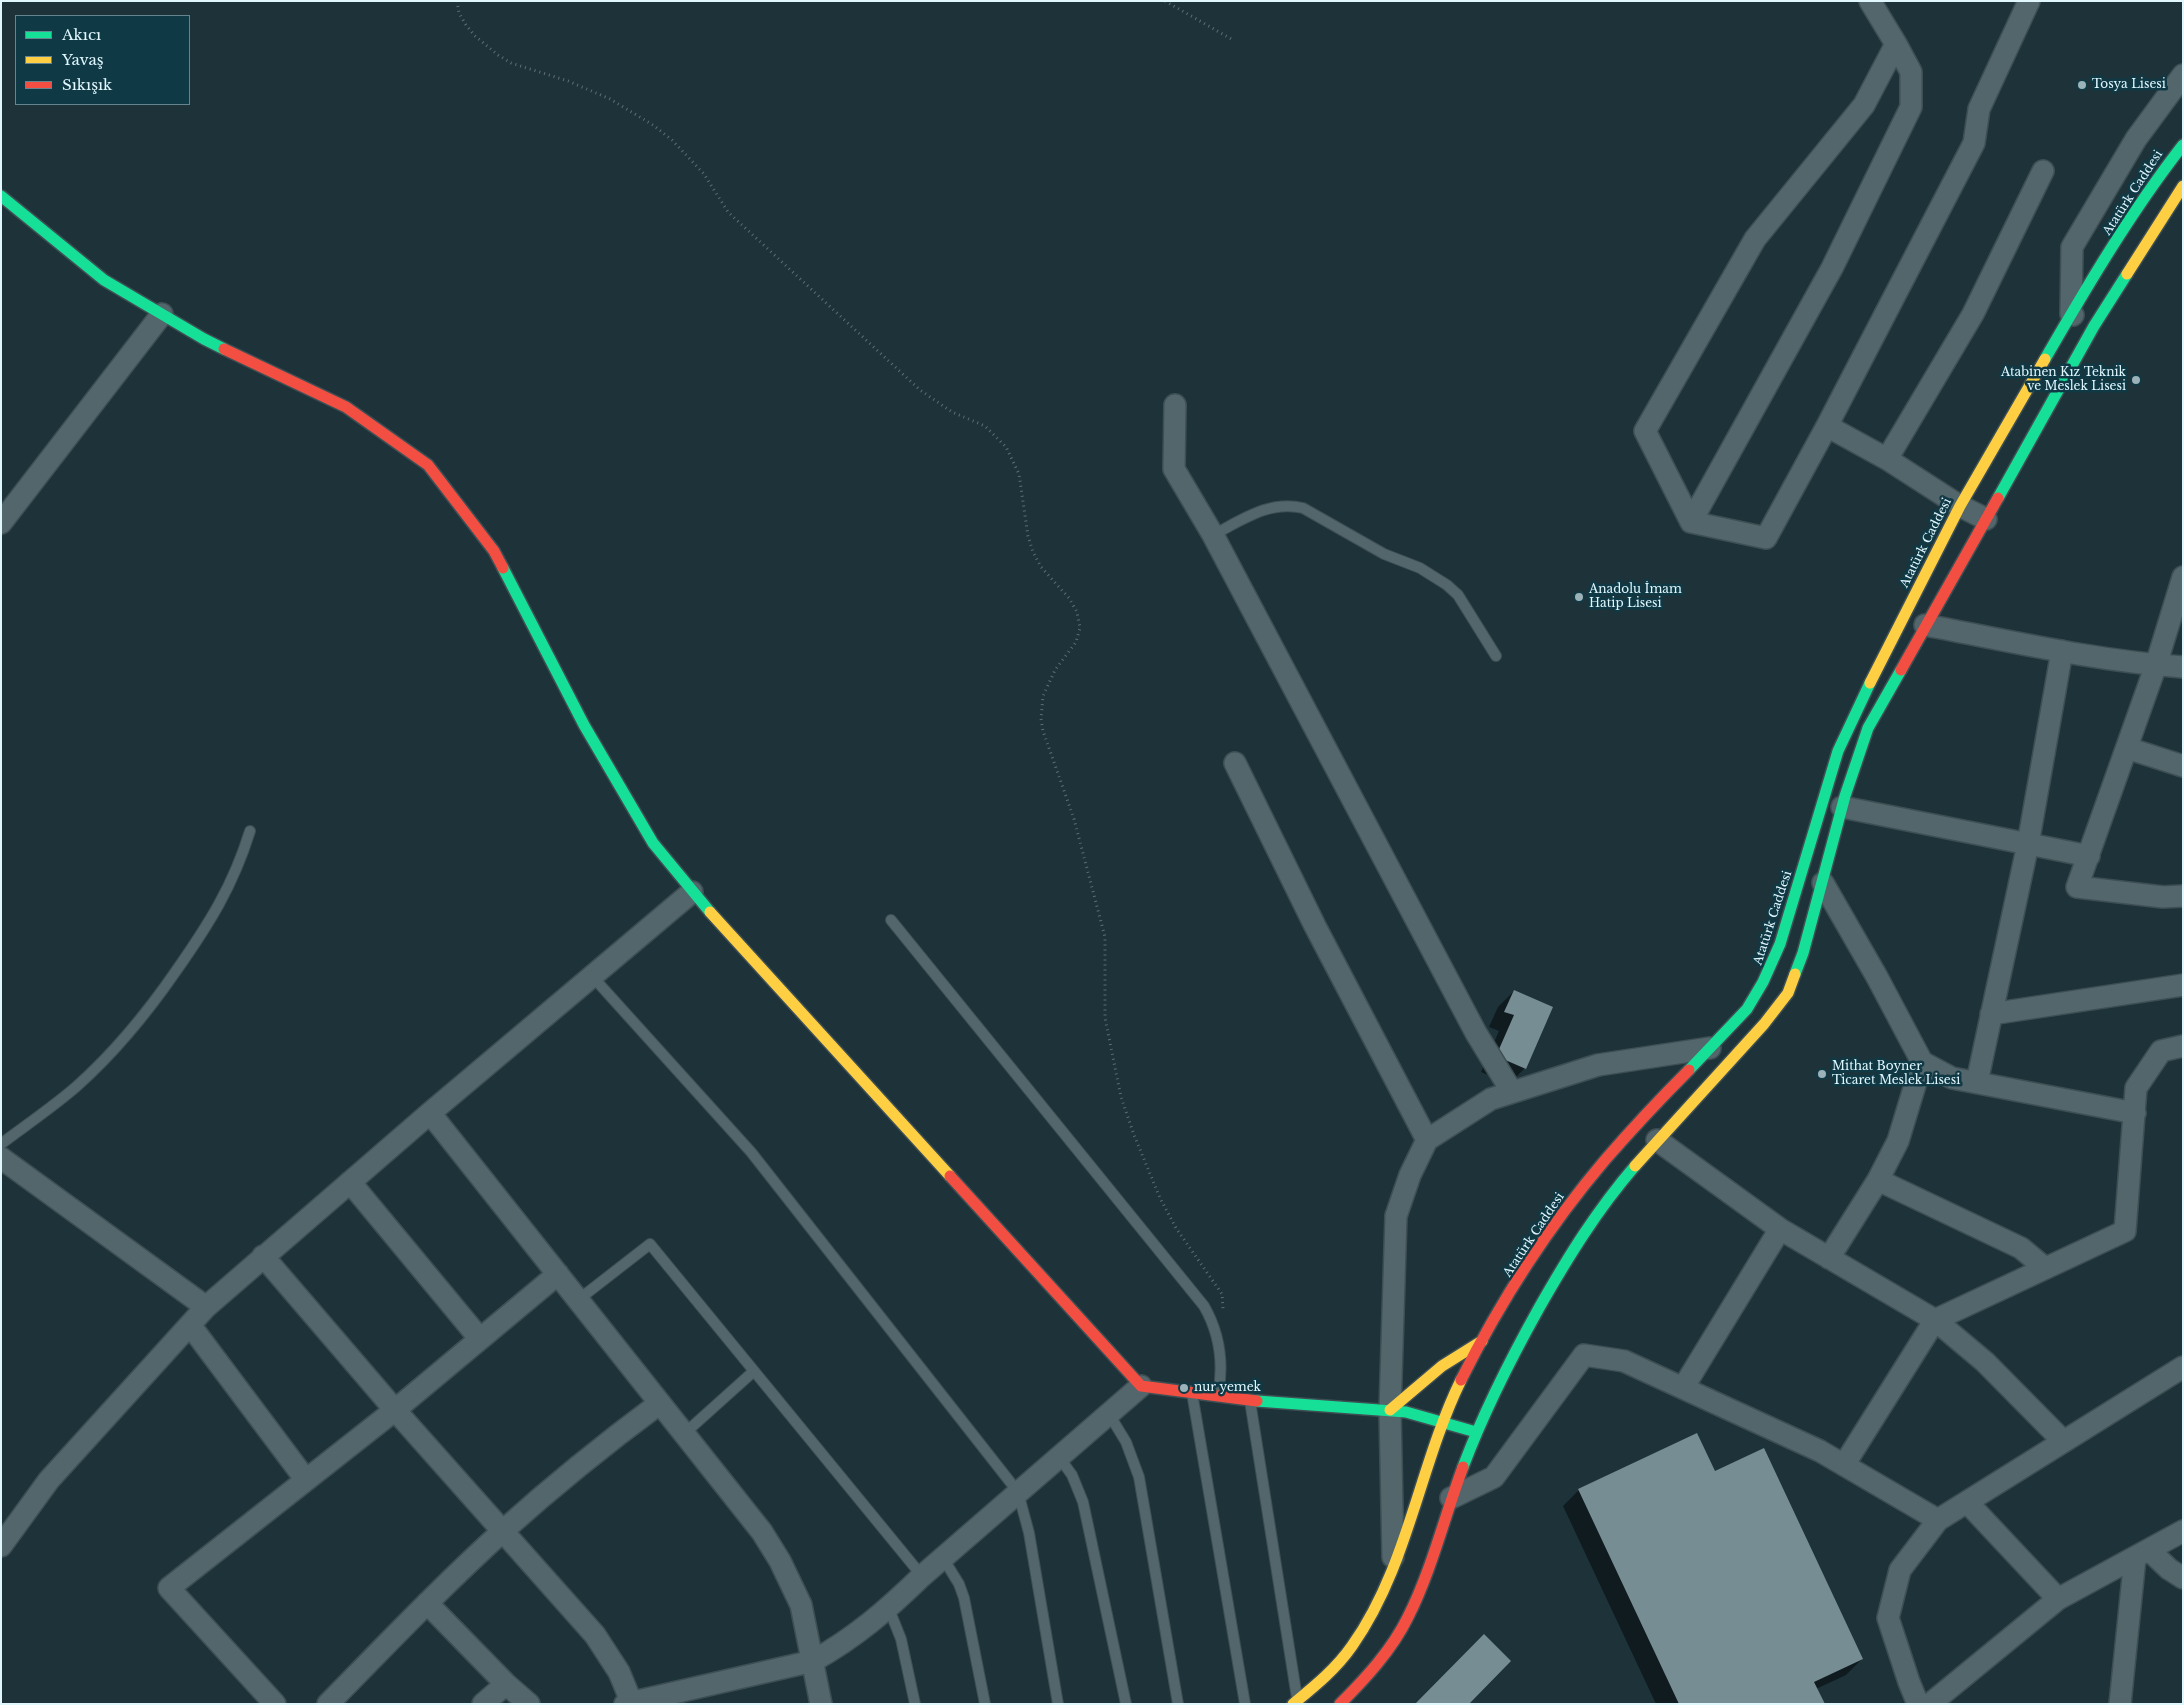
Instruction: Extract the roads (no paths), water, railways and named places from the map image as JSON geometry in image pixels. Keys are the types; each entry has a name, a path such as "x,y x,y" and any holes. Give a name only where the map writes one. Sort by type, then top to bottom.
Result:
{"main road":[{"name":"Atatürk Caddesi","path":"1296,1702 1328,1675 1353,1646 1380,1603 1442,1422 1482,1341 1528,1268 1577,1195 1606,1159 1740,1018 1757,996 1769,975 1842,742 1960,506 2071,314 2162,172 2183,145"},
{"path":"1340,1704 1358,1686 1389,1648 1408,1618 1476,1432 1511,1358 1573,1248 1615,1189 1779,1007 1796,975 1823,883 1842,806 1868,728 2094,326 2183,186"},
{"path":"1,196 104,280 204,339 346,407 428,465 494,551 584,725 653,843 692,892 1141,1386 1250,1400 1406,1412 1476,1432"},
{"path":"1390,1410 1442,1366 1482,1341"}],"street":[{"path":"1691,522 1832,268 1911,107 1911,72 1870,1"},
{"path":"1691,522 1766,538 1827,426 1974,143 1979,109 2029,1"},
{"path":"1691,522 1645,431 1755,239 1864,105 1896,44"},
{"path":"2094,326 2071,314 2072,246 2136,139 2183,74"},
{"path":"1887,459 1973,314 2043,171"},
{"path":"1,523 162,314"},
{"path":"1175,405 1174,469 1213,535 1476,1033 1512,1092"},
{"path":"1827,426 1887,459 1960,506 1986,519"},
{"path":"2183,577 2156,665 2077,887 2163,897 2183,896"},
{"path":"1925,625 2062,651 2156,665 2183,667"},
{"path":"1977,1082 2028,844 2062,651"},
{"path":"2127,748 2183,766"},
{"path":"1234,763 1315,926 1427,1140"},
{"path":"1842,806 2089,856"},
{"path":"1823,883 1877,977 1922,1062 1952,1078 2135,1113"},
{"path":"1,1546 49,1480 206,1307 430,1113 692,892"},
{"path":"1991,1014 2183,985"},
{"path":"1844,1465 1935,1320 2124,1231 2136,1088 2161,1051 2183,1046"},
{"path":"1393,1569 1390,1410 1396,1216 1410,1175 1427,1140 1491,1098 1598,1065 1710,1048"},
{"path":"1829,1258 1878,1180 1898,1141 1922,1062"},
{"path":"430,1113 742,1505 780,1561 801,1605 821,1704"},
{"path":"1658,1140 1780,1229 1935,1320 1985,1362 2063,1441"},
{"path":"1,1158 206,1307"},
{"path":"1878,1180 2021,1248 2045,1268"},
{"path":"350,1182 480,1339"},
{"path":"1683,1388 1780,1229"},
{"path":"263,1256 395,1410 595,1635 619,1672 628,1703 813,1660 854,1636 889,1609 922,1576 1141,1386"},
{"path":"275,1704 169,1588 395,1410 558,1274"},
{"path":"190,1325 306,1480"},
{"path":"1451,1498 1494,1477 1584,1355 1624,1361 1820,1451 1938,1520"},
{"path":"1918,1704 1888,1618 1900,1570 1938,1520 2183,1366"},
{"path":"328,1704 427,1603 503,1530 554,1486 660,1403"},
{"path":"1967,1502 2058,1599"},
{"path":"1930,1704 2058,1599 2183,1531"},
{"path":"2142,1554 2183,1578"},
{"path":"2120,1704 2142,1554"},
{"path":"427,1603 506,1684 529,1704"},
{"path":"483,1704 506,1684"}],"lane":[{"path":"1213,535 1273,506 1303,508 1376,550 1420,568 1447,584 1458,595 1496,656"},
{"path":"1,1144 76,1087 118,1046 139,1022 204,932 219,907 242,857 250,831"},
{"path":"891,920 1204,1306 1215,1328 1222,1359 1218,1396"},
{"path":"592,976 751,1152 1018,1492 1029,1533 1058,1704"},
{"path":"578,1300 650,1244 922,1576"},
{"path":"685,1433 754,1371"},
{"path":"1192,1392 1245,1704"},
{"path":"1250,1400 1296,1702"},
{"path":"1109,1414 1126,1442 1139,1477 1178,1704"},
{"path":"1059,1457 1072,1475 1083,1502 1126,1704"},
{"path":"943,1558 952,1571 964,1598 985,1704"},
{"path":"889,1609 901,1639 915,1704"}],"place":[{"name":"Tosya Lisesi","path":"2082,85"},
{"name":"Atabinen Kız Teknik ve Meslek Lisesi","path":"2136,380"},
{"name":"Anadolu İmam Hatip Lisesi","path":"1579,597"},
{"name":"Mithat Boyner Ticaret Meslek Lisesi","path":"1822,1074"},
{"name":"nur yemek","path":"1184,1388"}]}
